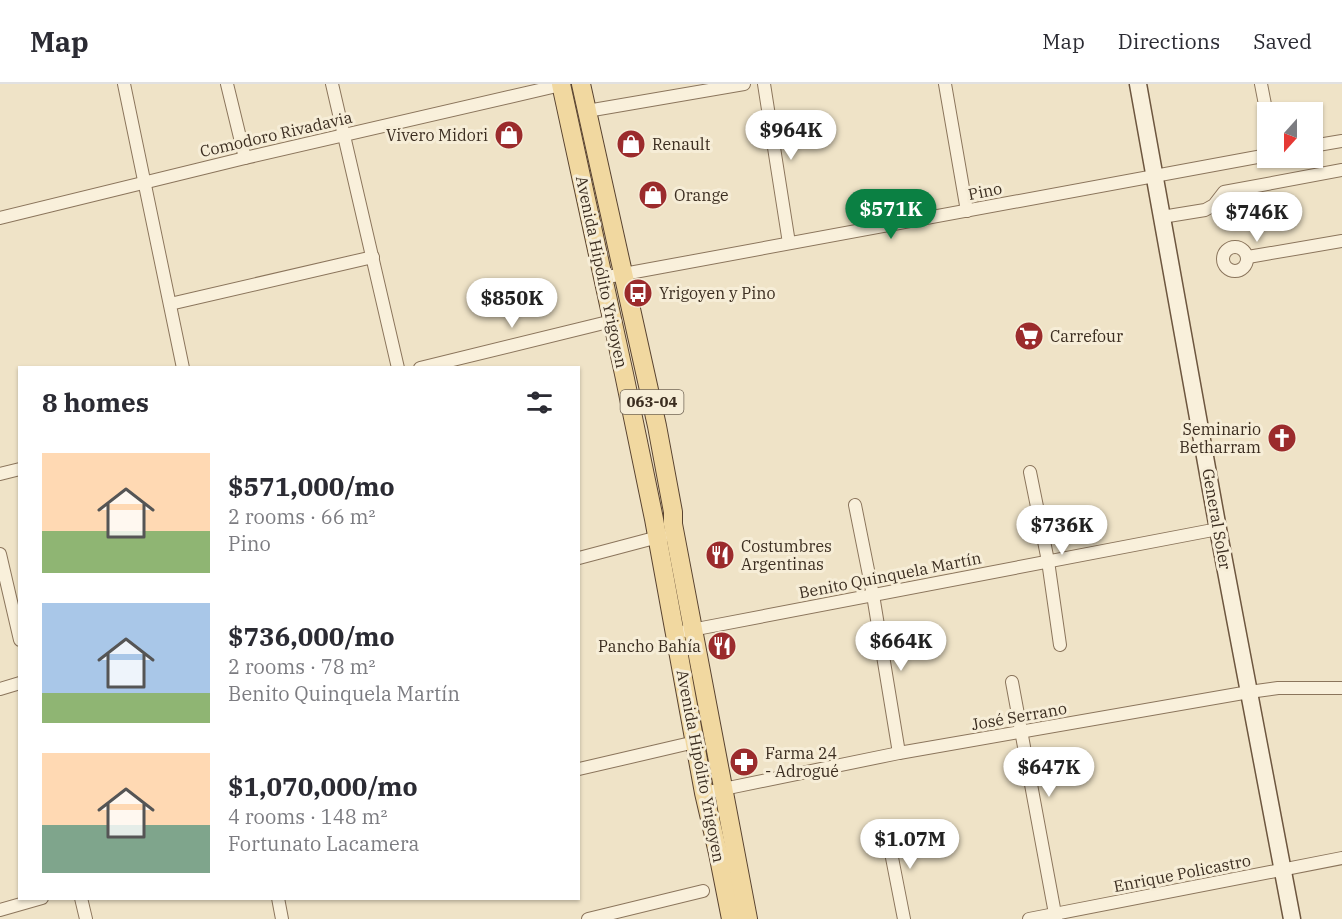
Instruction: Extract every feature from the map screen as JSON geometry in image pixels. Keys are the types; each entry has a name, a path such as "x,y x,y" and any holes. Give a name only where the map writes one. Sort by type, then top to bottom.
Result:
{"main road":[{"name":"Avenida Hipólito Yrigoyen","path":"561,84 657,538 704,794 731,919"},
{"name":"Avenida Hipólito Yrigoyen","path":"581,84 657,426 722,790 748,919"}],"street":[{"path":"124,84 183,366"},
{"path":"226,84 244,158"},
{"path":"332,84 398,366"},
{"name":"Comodoro Rivadavia","path":"0,218 561,84"},
{"path":"587,111 744,84"},
{"path":"764,84 789,243"},
{"path":"945,84 967,211"},
{"name":"General Soler","path":"1138,84 1218,530 1292,919"},
{"path":"1262,84 1265,102"},
{"path":"1323,144 1342,141"},
{"name":"Pino","path":"602,278 1257,157"},
{"path":"1162,217 1205,210 1214,205 1224,192 1342,170"},
{"path":"1248,256 1342,241"},
{"path":"170,304 373,257"},
{"path":"428,366 612,321"},
{"path":"0,474 18,470"},
{"path":"1030,472 1048,561 1060,645"},
{"path":"855,505 873,595 899,753"},
{"name":"Benito Quinquela Martín","path":"674,633 1218,530"},
{"path":"580,558 675,532"},
{"path":"0,554 18,631"},
{"path":"1012,682 1056,917"},
{"path":"0,688 18,684"},
{"name":"José Serrano","path":"704,794 899,753 1249,692 1278,688 1342,688"},
{"path":"580,769 695,742"},
{"path":"886,827 904,919"},
{"name":"Enrique Policastro","path":"1029,919 1056,917 1342,858"},
{"path":"588,919 703,891"},
{"path":"0,910 35,900"},
{"path":"81,900 86,919"},
{"path":"278,900 282,919"}],"place":[{"name":"Vivero Midori","path":"509,135"},
{"name":"Renault","path":"631,144"},
{"name":"Orange","path":"653,195"},
{"name":"Yrigoyen y Pino","path":"638,293"},
{"name":"Carrefour","path":"1029,336"},
{"name":"Seminario Betharram","path":"1282,438"},
{"name":"Costumbres Argentinas","path":"720,555"},
{"name":"Pancho Bahía","path":"722,646"},
{"name":"Farma 24 - Adrogué","path":"744,762"}]}
